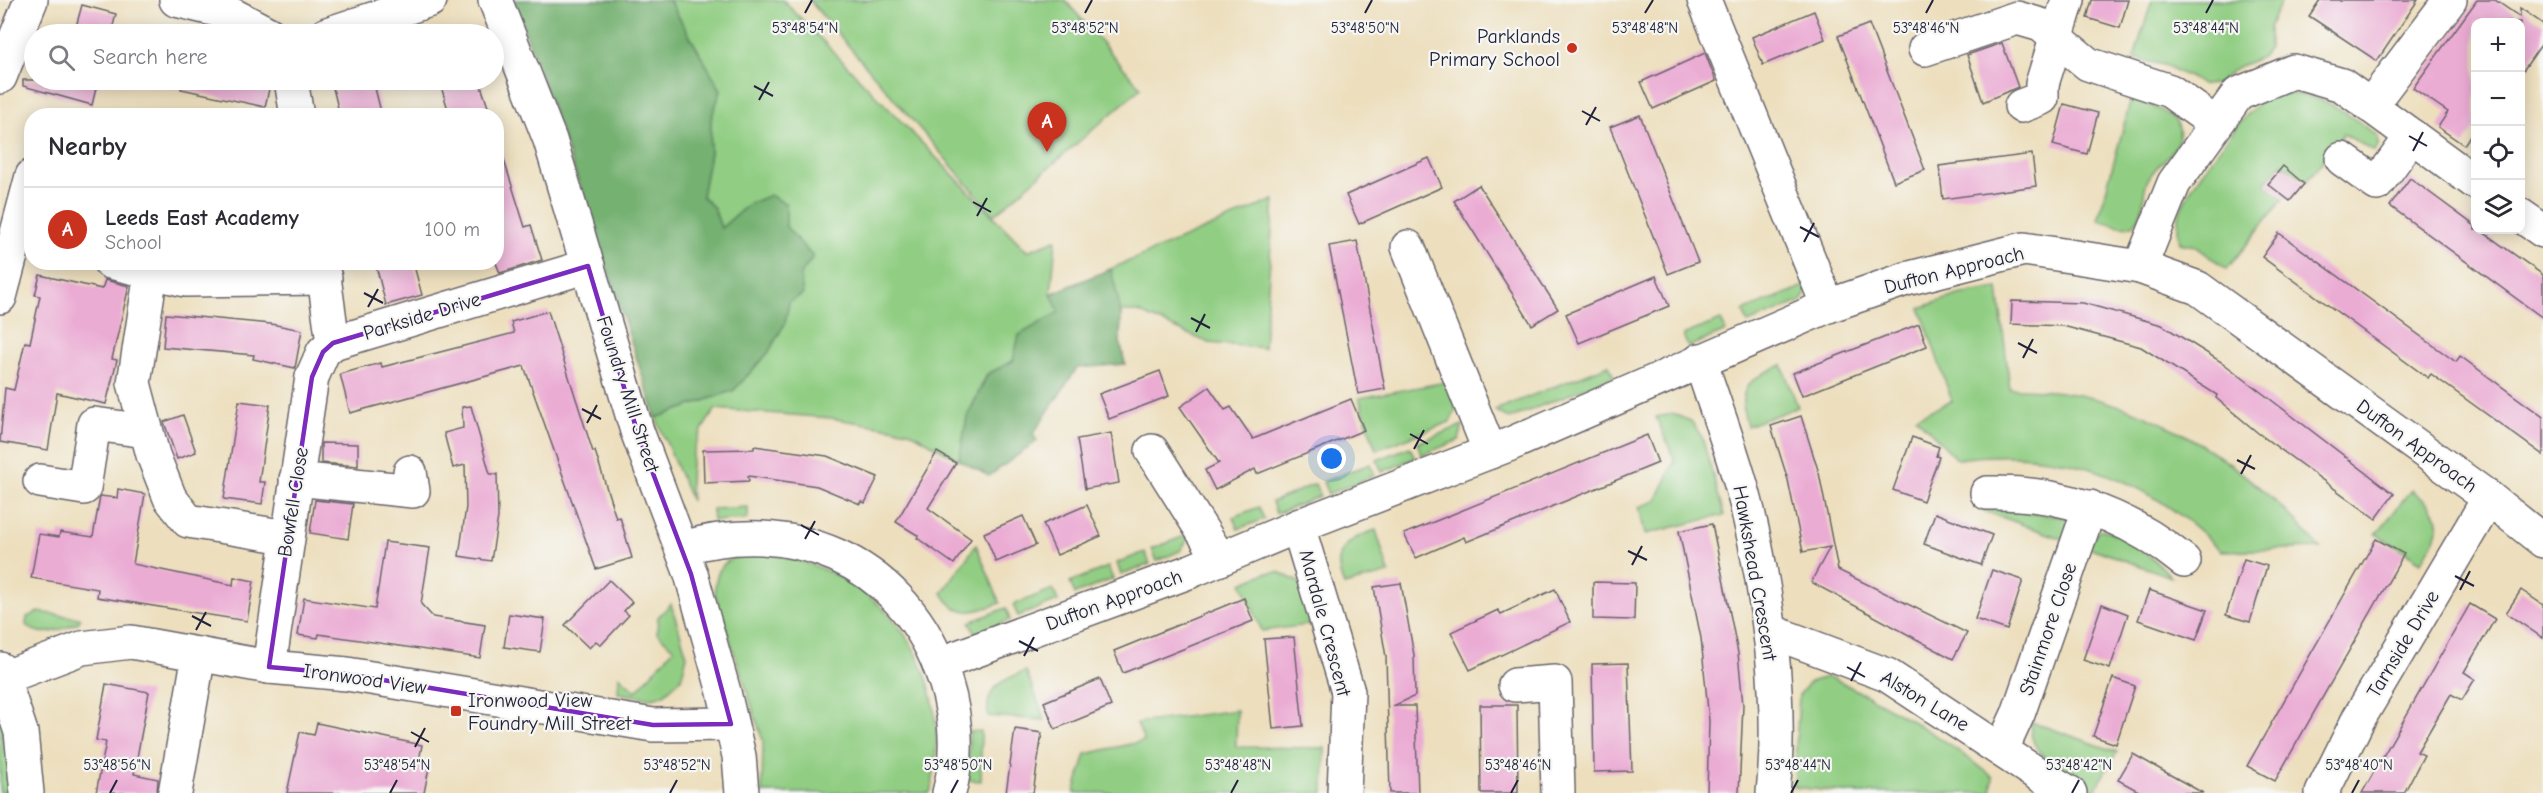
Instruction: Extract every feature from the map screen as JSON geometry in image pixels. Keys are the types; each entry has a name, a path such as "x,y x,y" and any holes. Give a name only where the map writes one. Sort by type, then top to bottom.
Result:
{"street":[{"path":"0,78 31,0"},
{"path":"176,0 229,13 250,24"},
{"path":"357,24 430,0"},
{"name":"Foundry Mill Street","path":"495,0 550,140 637,431 682,549 739,756 742,793"},
{"path":"1704,0 1828,306"},
{"path":"2021,106 2042,98 2042,84 2068,0"},
{"path":"2370,106 2451,0"},
{"path":"1925,49 2017,18 2040,25 2088,64 2170,91 2216,124"},
{"path":"2140,267 2174,183 2238,94 2294,71 2342,85 2471,180"},
{"path":"293,90 296,108"},
{"path":"2342,159 2376,184 2412,136"},
{"path":"2525,218 2543,231"},
{"path":"0,297 23,241"},
{"path":"1408,247 1490,452"},
{"name":"Dufton Approach","path":"939,664 1220,559 1490,452 1828,306 1906,279 2024,249 2140,267 2198,288 2489,498 2543,541"},
{"name":"Parkside Drive","path":"333,343 588,266"},
{"path":"140,270 185,280 323,270 333,343"},
{"path":"151,273 134,383 146,431 170,498 188,521 287,537"},
{"name":"Bowfell Close","path":"268,667 312,377 323,352 333,343"},
{"name":"Hawkshead Crescent","path":"1700,360 1746,503 1770,631 1775,706 1773,793"},
{"path":"40,481 84,488 94,424 146,431"},
{"path":"1152,451 1220,559"},
{"path":"296,479 412,491 410,472"},
{"path":"1987,493 2034,494 2090,507 2146,533 2184,561"},
{"name":"Tarnside Drive","path":"2322,793 2359,718 2489,498"},
{"name":"Stainmore Close","path":"2002,749 2018,714 2090,507"},
{"name":"Mardale Crescent","path":"1299,526 1348,692 1344,793"},
{"path":"682,549 725,538 769,537 813,545 871,574 902,604 927,639 939,664 954,720 954,763 949,793"},
{"name":"Alston Lane","path":"1770,631 1887,675 2002,749 2023,781 2070,793"},
{"name":"Ironwood View","path":"2,673 82,648 131,642 268,667 347,674 653,725 731,724"},
{"path":"175,793 199,654"},
{"path":"2,673 21,732 27,793"},
{"path":"1515,685 1555,682 1558,793"}],"highlighted area":[{"path":"588,266 637,431 691,574 731,724 653,725 347,674 269,667 312,377 323,352 333,343"}],"green space":[{"path":"514,0 669,0 721,90 711,119 710,153 702,196 714,208 721,228 749,204 770,195 786,204 786,227 813,257 800,275 803,294 789,302 785,323 768,353 734,390 656,418 591,218"},
{"path":"669,0 783,0 1027,251 1056,240 1051,294 1274,200 1264,348 1209,343 1138,312 1121,312 1120,342 1125,364 1082,360 1020,335 1013,361 987,374 967,417 959,460 909,431 830,418 716,409 702,431 693,452 690,475 691,501 656,418 734,390 768,353 785,323 789,302 800,275 813,257 786,227 786,204 771,196 749,204 721,228 714,208 702,196 710,153 711,119 721,90"},
{"path":"809,0 1065,0 1141,88 994,215"},
{"path":"2152,0 2282,0 2269,27 2269,48 2262,57 2238,67 2216,84 2204,85 2167,66 2134,58"},
{"path":"2289,94 2315,98 2337,107 2378,136 2378,146 2375,152 2344,134 2307,181 2281,163 2265,184 2283,199 2227,269 2195,246 2180,243 2178,225 2180,212 2204,170 2248,114 2263,101"},
{"path":"2131,99 2163,111 2177,124 2180,132 2169,155 2148,180 2138,219 2130,226 2122,227 2098,220"},
{"path":"1111,269 1121,312 1120,342 1125,364 1077,368 1033,434 1037,441 989,476 959,460 967,417 988,374 1013,361 1019,335 1059,312 1051,294"},
{"path":"1805,286 1807,290 1802,301 1748,323 1743,311"},
{"path":"1998,288 2010,389 2056,391 2100,400 2142,414 2182,433 2220,457 2256,484 2320,548 2221,551 2193,525 2164,503 2101,472 2067,462 2032,457 1995,456 1957,459 1916,417 1952,401 1920,308 1958,295"},
{"path":"1721,320 1726,331 1688,347 1683,335"},
{"path":"1609,365 1614,376 1509,419 1495,410"},
{"path":"1782,365 1798,407 1747,426 1743,402 1747,386 1760,375"},
{"path":"1446,382 1457,408 1450,422 1376,450 1359,398"},
{"path":"1673,414 1691,421 1702,437 1724,515 1645,534 1639,507 1656,501 1675,461 1656,417"},
{"path":"1463,425 1459,440 1422,455 1417,443"},
{"path":"1410,447 1415,458 1382,472 1377,460"},
{"path":"1370,464 1375,475 1328,494 1323,482"},
{"path":"1315,484 1320,496 1276,514 1272,502"},
{"path":"2412,490 2431,508 2438,523 2434,540 2421,562 2376,534"},
{"path":"748,507 748,519 713,521 712,509"},
{"path":"1259,507 1264,519 1238,529 1233,517"},
{"path":"1983,507 2069,518 2068,541 1982,510"},
{"path":"1376,530 1389,573 1344,585 1339,564 1344,549 1356,538"},
{"path":"2098,530 2116,534 2126,540 2148,555 2171,577 2088,547"},
{"path":"1187,535 1188,539 1180,551 1157,561 1152,549"},
{"path":"976,545 1000,603 975,611 960,610 954,607 942,593"},
{"path":"1145,552 1150,564 1121,575 1117,563"},
{"path":"767,554 810,564 848,582 880,606 905,635 923,670 934,708 936,749 930,793 762,793 763,741 715,593 716,581 723,565 746,555"},
{"path":"1108,567 1113,579 1075,594 1070,582"},
{"path":"1278,572 1299,582 1315,624 1262,631 1242,583 1266,573"},
{"path":"1053,589 1058,601 1018,616 1013,605"},
{"path":"671,604 687,656 681,679 663,695 652,698 618,693 619,676 636,691 674,649 657,633 658,617"},
{"path":"1006,608 1010,620 975,634 970,622"},
{"path":"38,612 80,618 79,622 59,630 38,632 26,625 27,617"},
{"path":"0,669 27,793 0,793"},
{"path":"1026,671 1045,720 988,716 989,698 992,691 1003,682"},
{"path":"1827,677 1897,712 1956,749 1993,777 1991,793 1853,793 1794,787 1799,695 1810,682"},
{"path":"1237,710 1236,747 1325,748 1324,793 1074,793 1086,754 1144,741 1137,723"},
{"path":"2032,722 2117,752 2094,791 2062,771 2042,754 2031,734"},
{"path":"981,731 981,781 968,780 969,732"}],"building":[{"path":"2092,0 2128,0 2120,28 2087,18"},
{"path":"2320,0 2418,0 2377,61 2309,16"},
{"path":"2477,0 2495,0 2520,17 2520,8 2543,24 2543,42 2525,68 2525,18 2471,18 2471,134 2464,145 2438,127 2448,112 2413,88"},
{"path":"82,5 116,14 114,24 77,24"},
{"path":"1814,11 1825,39 1763,65 1752,37"},
{"path":"1869,24 1925,170 1894,182 1838,36"},
{"path":"2002,43 2018,87 1983,102 1967,55"},
{"path":"1705,53 1716,81 1653,109 1641,82"},
{"path":"38,90 96,90 92,105"},
{"path":"186,90 269,90 265,107"},
{"path":"334,90 376,90 380,108 338,108"},
{"path":"442,90 482,90 488,108 448,108"},
{"path":"2064,104 2098,113 2087,154 2053,145"},
{"path":"1640,115 1698,262 1668,274 1610,127"},
{"path":"2032,154 2036,186 1943,199 1939,166"},
{"path":"1429,158 1442,187 1359,224 1346,195"},
{"path":"504,160 525,227 531,225 542,260 500,273 499,270 504,270"},
{"path":"2283,166 2304,184 2290,201 2268,184"},
{"path":"2410,178 2471,223 2471,234 2486,234 2543,275 2543,318 2390,206"},
{"path":"1479,185 1558,309 1532,325 1454,201"},
{"path":"2279,233 2456,362 2460,356 2543,417 2543,455 2431,374 2428,378 2262,257"},
{"path":"1357,241 1385,389 1358,394 1329,246"},
{"path":"377,270 415,270 422,295 386,305"},
{"path":"40,275 102,289 105,280 129,286 112,359 117,360 106,404 57,393 48,450 0,442 5,388 14,390 25,342 30,343 40,296 35,295"},
{"path":"1656,276 1669,306 1579,343 1566,314"},
{"path":"2012,301 2083,303 2162,325 2223,363 2394,494 2376,519 2258,433 2216,398 2217,395 2141,347 2063,326 2011,324"},
{"path":"548,311 593,452 595,451 616,518 620,517 632,558 596,569 524,366 350,413 340,374 381,363 382,367 514,333 511,322"},
{"path":"166,314 271,324 302,330 295,368 253,359 254,355 163,347"},
{"path":"1919,324 1927,346 1802,396 1793,373"},
{"path":"1160,371 1169,396 1109,419 1099,394"},
{"path":"1209,387 1225,410 1231,407 1253,439 1351,399 1364,430 1257,474 1255,469 1215,490 1205,470 1219,463 1180,407"},
{"path":"239,401 270,405 259,482 265,482 262,504 224,499"},
{"path":"471,406 490,474 497,474 498,517 491,561 459,556 466,507 465,465 453,468 444,433 463,428 462,407"},
{"path":"183,415 196,452 177,459 164,422"},
{"path":"1801,416 1819,473 1838,570 1967,633 1953,659 1811,582 1830,547 1803,552 1788,480 1771,426"},
{"path":"1111,433 1119,483 1085,489 1077,439"},
{"path":"1647,435 1658,463 1466,542 1464,537 1416,558 1404,534"},
{"path":"1912,437 1939,447 1936,456 1939,457 1923,501 1893,490"},
{"path":"321,443 358,444 358,466 321,463"},
{"path":"754,446 827,456 878,477 865,503 861,501 860,504 817,486 748,476 749,481 704,483 703,450 754,449"},
{"path":"937,452 956,463 928,508 971,539 954,564 917,538 919,536 896,522"},
{"path":"118,489 145,494 133,564 233,585 234,577 254,581 247,621 97,597 98,589 31,578 39,534 59,537 60,532 93,537 100,496 117,498"},
{"path":"315,500 353,504 348,539 310,533"},
{"path":"1087,505 1101,536 1057,555 1043,524"},
{"path":"1935,513 1992,535 1981,565 1924,544"},
{"path":"1023,516 1036,545 996,562 984,533"},
{"path":"1712,524 1738,653 1743,705 1739,793 1707,793 1709,721 1701,638 1679,531"},
{"path":"2376,539 2404,554 2275,781 2247,766"},
{"path":"385,542 430,548 421,604 433,617 485,625 480,658 319,634 318,638 298,635 304,598 375,609"},
{"path":"2244,559 2267,566 2250,622 2226,615"},
{"path":"1992,570 2023,580 2007,630 1975,619"},
{"path":"609,580 632,602 624,611 629,615 601,645 596,641 589,648 565,625"},
{"path":"1593,582 1635,583 1634,620 1593,619"},
{"path":"1401,583 1414,655 1415,696 1393,706 1415,706 1418,793 1390,793 1386,657 1374,587"},
{"path":"1555,589 1570,622 1470,670 1451,632 1498,610 1501,614"},
{"path":"2149,590 2207,610 2196,640 2138,620"},
{"path":"2521,590 2543,605 2543,638 2506,613"},
{"path":"1244,598 1253,621 1123,673 1114,651"},
{"path":"2102,604 2128,614 2110,669 2083,660"},
{"path":"2470,604 2495,619 2464,672 2475,679 2462,700 2451,694 2417,752 2424,755 2404,793 2362,793"},
{"path":"509,614 545,619 540,652 504,647"},
{"path":"1294,637 1303,726 1273,729 1264,639"},
{"path":"1628,663 1632,771 1594,772 1592,664"},
{"path":"2113,678 2135,686 2116,744 2093,736"},
{"path":"1100,679 1111,706 1055,729 1044,702"},
{"path":"106,684 149,692 134,774 158,779 157,793 96,793 106,742 96,740"},
{"path":"1480,705 1517,705 1518,793 1481,793"},
{"path":"317,723 422,745 419,761 430,763 424,793 287,793 300,732 314,735"},
{"path":"1015,729 1042,733 1033,793 1006,793"},
{"path":"2133,754 2203,793 2142,793 2118,780"}],"place":[{"name":"Parklands Primary School","path":"1572,48"},
{"name":"Leeds East Academy","path":"1047,152"},
{"name":"Ironwood View Foundry Mill Street","path":"456,711"}]}
